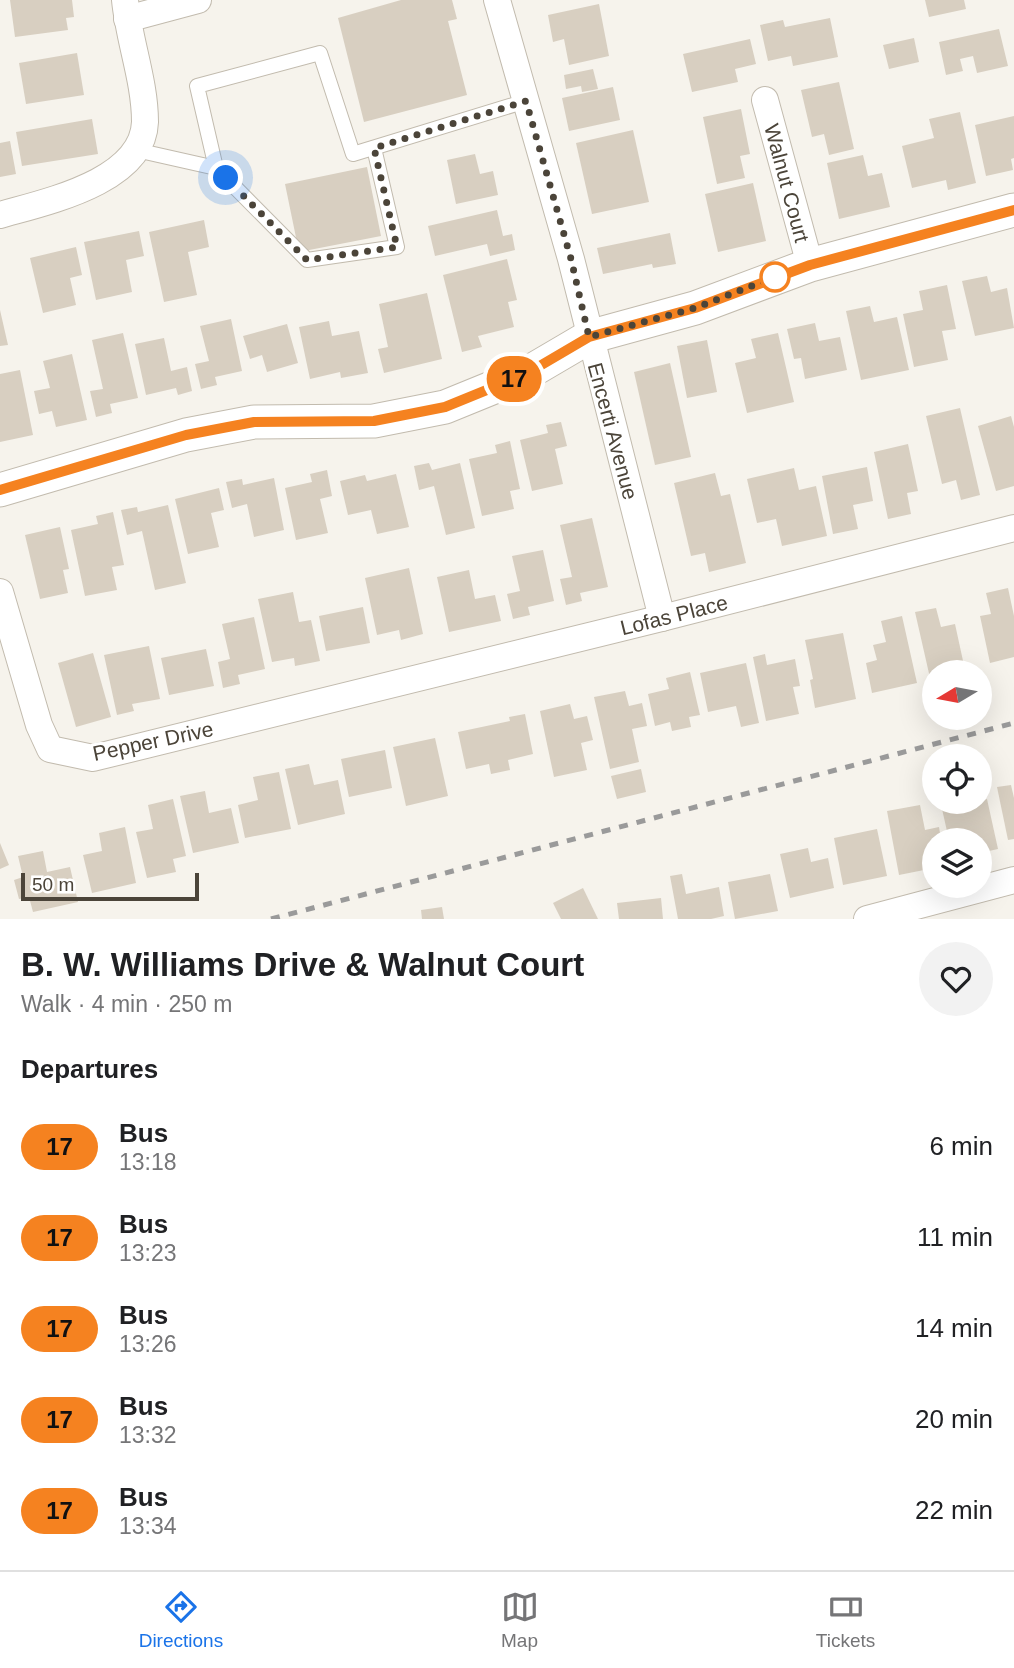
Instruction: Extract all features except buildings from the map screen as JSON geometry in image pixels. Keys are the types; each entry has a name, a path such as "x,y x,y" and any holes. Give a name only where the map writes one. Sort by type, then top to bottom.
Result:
{"street":[{"path":"0,215 60,198 115,172 136,150 145,125 142,91 126,10 198,0"},
{"name":"Encerti Avenue","path":"498,0 571,259 662,618"},
{"name":"Walnut Court","path":"765,100 810,265"},
{"path":"0,490 186,435 254,422 374,421 445,407 526,374 589,337 695,308 810,265 1014,210"},
{"name":"Lofas Place","path":"334,699 1014,528"},
{"name":"Pepper Drive","path":"0,592 39,725 50,749 93,758 334,699"},
{"path":"867,919 1014,880"}],"lane":[{"path":"374,148 397,247 307,260 216,168 197,86 320,53 353,154 526,101"},
{"path":"136,150 216,168"}],"railway":[{"path":"271,919 1014,723"}],"bus line":[{"name":"17","path":"0,490 186,435 254,422 374,421 445,407 526,374 589,337 695,308 810,265 1014,210"}],"route":[{"path":"226,178 307,260 397,247 374,148 526,101 571,259 589,337 695,308 775,277"}]}
